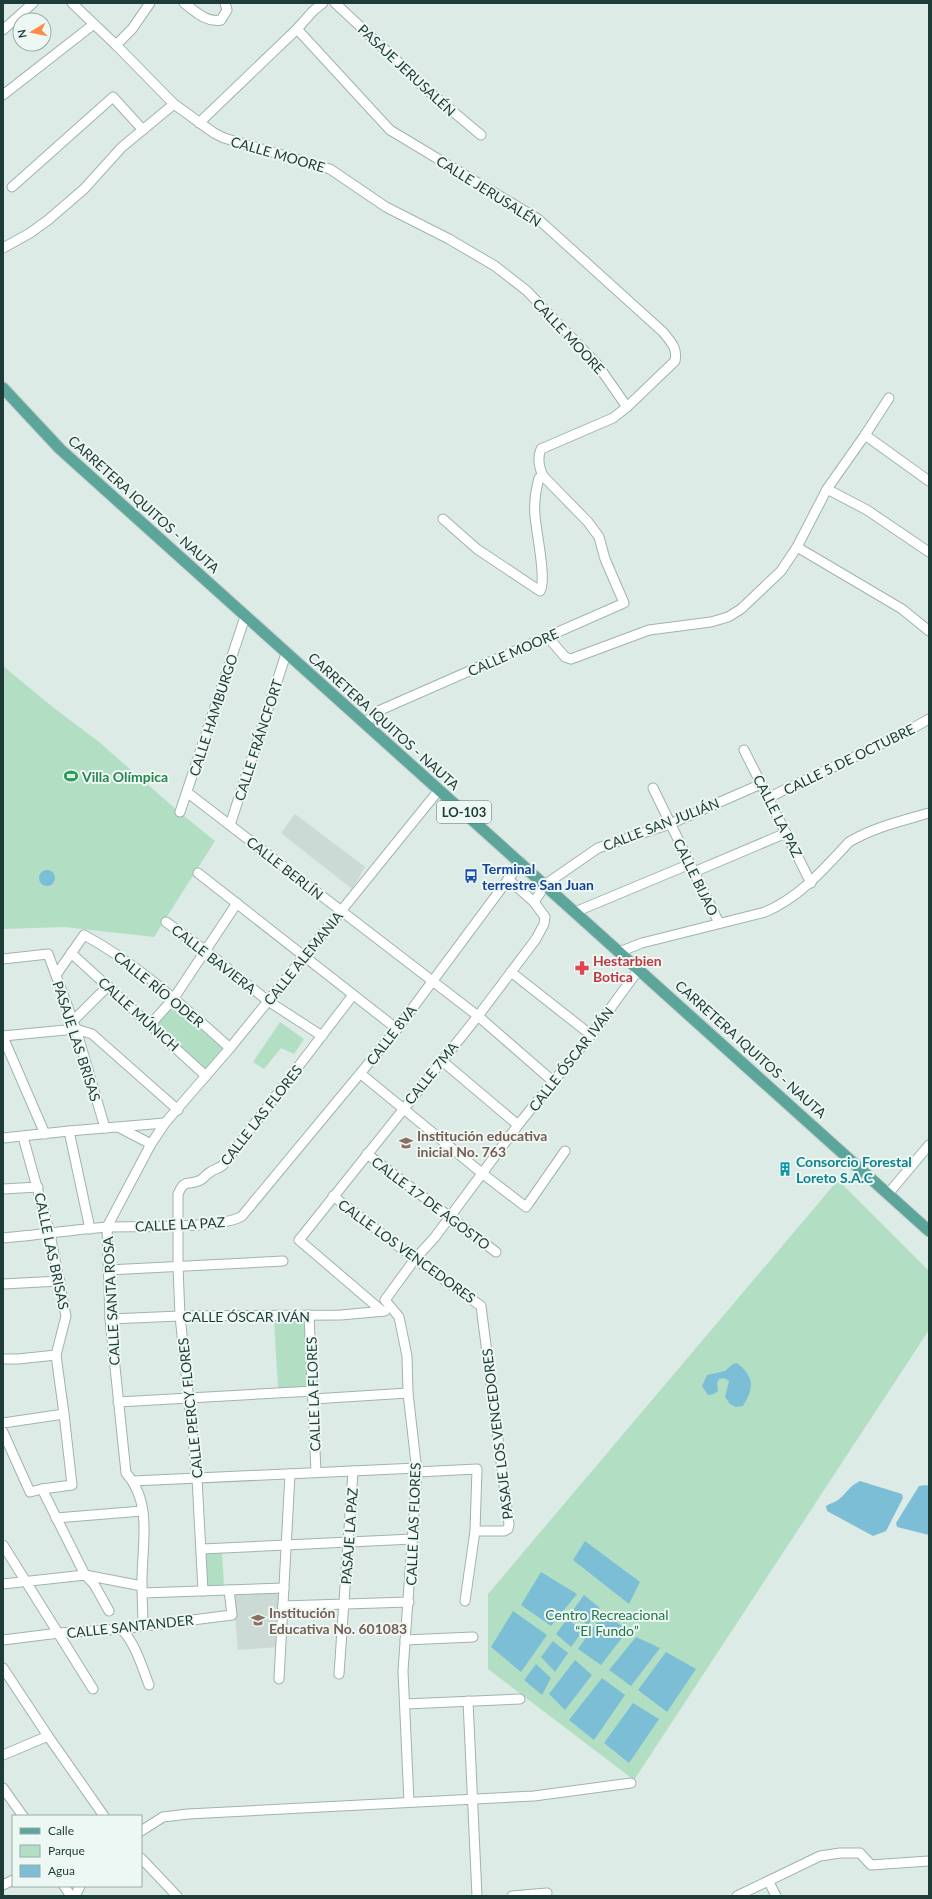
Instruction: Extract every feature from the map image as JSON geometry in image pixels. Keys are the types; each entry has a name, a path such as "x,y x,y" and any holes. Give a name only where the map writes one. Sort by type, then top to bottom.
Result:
{"main road":[{"name":"CARRETERA IQUITOS - NAUTA","path":"3,388 60,449 286,654 546,884 619,952 929,1231"}],"street":[{"path":"3,30 33,3"},
{"name":"CALLE MOORE","path":"72,3 174,104 214,133 230,140 330,169 386,207 449,239 495,266 527,291 597,364 627,407"},
{"path":"116,45 132,29 150,3"},
{"path":"184,3 205,18 216,21 221,20 225,14 227,10 225,3"},
{"path":"199,122 297,29 312,11 323,3"},
{"name":"PASAJE JERUSALÉN","path":"335,3 419,83 481,136"},
{"path":"3,95 94,24"},
{"name":"CALLE JERUSALÉN","path":"297,29 390,130 538,219 663,332 675,348 675,361 627,407"},
{"path":"12,187 113,97 143,130"},
{"path":"3,248 48,220 84,189 122,147 174,104"},
{"path":"548,637 565,657 571,659 649,630 697,624 728,617 740,609 781,571 798,547 827,489 889,398"},
{"path":"442,519 477,549 540,591 543,581 540,542 534,507 536,487 539,478 543,476 539,467 539,455 541,449 613,418 627,407"},
{"path":"865,435 929,481"},
{"name":"CALLE MOORE","path":"365,724 376,712 624,603 605,559 600,537 588,522 543,476"},
{"path":"827,489 867,510 929,552"},
{"path":"798,547 902,609 929,631"},
{"name":"CALLE HAMBURGO","path":"180,812 188,793 245,617"},
{"name":"CALLE FRÁNCFORT","path":"230,825 286,654"},
{"name":"CALLE 5 DE OCTUBRE","path":"768,798 903,734 929,719"},
{"name":"CALLE LA PAZ","path":"744,750 811,883"},
{"name":"CALLE SAN JULIÁN","path":"546,884 598,848 670,824 761,784"},
{"name":"CALLE BIJAO","path":"653,788 719,923"},
{"name":"CALLE ALEMANIA","path":"165,1123 178,1110 230,1048 439,790"},
{"name":"CALLE BERLÍN","path":"188,793 478,1016 555,1083"},
{"path":"619,952 642,943 765,912 780,906 811,883 849,842 874,829 929,813"},
{"path":"575,912 786,833"},
{"name":"CALLE 8VA","path":"253,1201 361,1074 397,1029 521,862"},
{"path":"198,873 397,1029"},
{"name":"CALLE 7MA","path":"382,1311 299,1240 441,1060 478,1016 536,939 544,924 545,917 534,902 508,879"},
{"path":"534,902 546,884"},
{"path":"150,1025 174,998 237,903"},
{"name":"CALLE BAVIERA","path":"166,922 206,951 268,1001 322,1036"},
{"name":"CALLE RÍO ODER","path":"71,953 84,935 109,948 174,998 230,1048"},
{"path":"56,975 71,953"},
{"name":"CALLE MÚNICH","path":"71,953 206,1076"},
{"name":"PASAJE LAS BRISAS","path":"3,959 48,954 74,1025 105,1128"},
{"name":"CALLE ÓSCAR IVÁN","path":"385,1300 415,1259 483,1174 518,1125 555,1083 639,969"},
{"path":"511,972 591,1036"},
{"path":"74,1025 108,986"},
{"name":"CALLE LAS FLORES","path":"177,1225 177,1202 181,1186 186,1182 197,1182 210,1172 219,1168 353,995"},
{"path":"45,1134 3,1036 74,1025 92,1034 178,1110"},
{"path":"441,1060 518,1125"},
{"path":"361,1074 483,1174 526,1207 565,1151"},
{"path":"3,1138 23,1137 69,1130 165,1123"},
{"name":"CALLE SANTA ROSA","path":"143,1626 142,1590 145,1524 133,1481 126,1473 110,1319 108,1227 152,1144 165,1123"},
{"path":"119,1127 152,1144"},
{"path":"69,1130 90,1229"},
{"name":"CALLE LAS BRISAS","path":"23,1137 50,1234 66,1316 65,1325 56,1355 72,1485 42,1489"},
{"path":"888,1194 929,1145"},
{"name":"CALLE 17 DE AGOSTO","path":"367,1154 449,1218 496,1252"},
{"path":"3,1189 38,1187"},
{"name":"CALLE LOS VENCEDORES","path":"333,1196 415,1259 481,1306"},
{"name":"CALLE LA PAZ","path":"3,1238 108,1227 177,1225 237,1219 253,1201"},
{"name":"CALLE PERCY FLORES","path":"177,1225 180,1316 197,1478 202,1549 203,1591"},
{"path":"108,1270 283,1261"},
{"path":"3,1284 60,1281"},
{"name":"CALLE LAS FLORES","path":"385,1300 399,1317 407,1356 408,1393 417,1470 409,1602 405,1640 405,1704 409,1802"},
{"name":"PASAJE LOS VENCEDORES","path":"474,1531 504,1531 508,1529 509,1524 481,1306"},
{"name":"CALLE ÓSCAR IVÁN","path":"110,1319 180,1316 340,1315 394,1310"},
{"name":"CALLE LA FLORES","path":"309,1315 316,1472"},
{"path":"3,1359 18,1360 56,1355"},
{"path":"118,1402 189,1398 408,1393"},
{"path":"3,1423 64,1414"},
{"path":"3,1432 30,1492 42,1489 85,1575 94,1584 109,1611"},
{"path":"133,1481 316,1472 477,1470 474,1531 465,1601"},
{"name":"PASAJE LA PAZ","path":"339,1674 353,1471"},
{"path":"280,1680 290,1474"},
{"path":"56,1518 142,1511"},
{"path":"202,1549 413,1539"},
{"path":"3,1545 24,1581 59,1633 93,1689"},
{"path":"3,1584 85,1575 142,1590 203,1591 284,1588"},
{"name":"CALLE SANTANDER","path":"3,1640 59,1633 120,1629 232,1615 228,1590"},
{"path":"283,1606 409,1602"},
{"path":"120,1629 129,1638 149,1685"},
{"path":"405,1640 473,1637"},
{"path":"3,1668 103,1815"},
{"path":"405,1704 520,1699"},
{"path":"468,1701 477,1896"},
{"path":"3,1755 48,1736"},
{"path":"142,1831 163,1817 188,1814 534,1796 631,1783"},
{"path":"3,1788 22,1815"},
{"path":"738,1896 820,1856 840,1853 860,1853 871,1865 929,1861"},
{"path":"142,1859 177,1896"},
{"path":"3,1885 12,1880"},
{"path":"769,1882 776,1896"},
{"path":"65,1887 71,1896"},
{"path":"75,1896 80,1887"},
{"path":"512,1896 547,1893"}],"shaded area":[{"path":"295,814 365,867 352,889 281,833"},
{"name":"Institución Educativa No. 601083","path":"233,1593 281,1593 279,1647 238,1650"}],"green space":[{"name":"Villa Olímpica","path":"3,666 54,708 99,742 215,841 154,937 64,927 3,929"},
{"path":"175,1000 230,1049 207,1076 154,1029"},
{"path":"280,1022 304,1039 294,1054 281,1048 264,1069 253,1062"},
{"name":"Centro Recreacional “El Fundo”","path":"838,1180 929,1271 929,1330 634,1780 488,1669 488,1594"},
{"path":"274,1319 306,1319 309,1387 278,1388"},
{"path":"204,1551 222,1551 224,1586 205,1587"}],"water":[{"path":"47,870 53,872 55,878 53,884 47,886 41,884 39,878 41,872"},
{"path":"737,1363 743,1368 750,1378 751,1388 743,1406 736,1407 730,1404 725,1397 729,1381 724,1378 719,1379 717,1383 718,1391 714,1394 708,1395 702,1386 707,1375 725,1371 733,1364"},
{"path":"860,1481 902,1494 903,1498 886,1531 873,1536 827,1511 826,1506 838,1500"},
{"path":"919,1486 929,1486 929,1535 897,1527 896,1523"},
{"path":"585,1541 640,1582 629,1604 573,1560"},
{"path":"541,1572 577,1594 551,1626 521,1605"},
{"path":"584,1595 600,1608 588,1625 570,1614"},
{"path":"513,1611 547,1635 521,1672 491,1647"},
{"path":"603,1613 628,1630 601,1665 578,1649"},
{"path":"567,1619 583,1631 571,1647 556,1634"},
{"path":"636,1637 660,1648 631,1686 609,1670"},
{"path":"553,1641 568,1653 555,1672 541,1657"},
{"path":"666,1652 696,1669 667,1712 638,1690"},
{"path":"575,1660 592,1675 565,1710 549,1694"},
{"path":"536,1664 551,1678 542,1695 524,1680"},
{"path":"602,1678 625,1695 594,1740 569,1720"},
{"path":"633,1703 659,1719 629,1763 604,1743"}],"place":[{"name":"Villa Olímpica","path":"71,776"},
{"name":"Terminal terrestre San Juan","path":"471,876"},
{"name":"Hestarbien Botica","path":"582,968"},
{"name":"Institución educativa inicial No. 763","path":"406,1143"},
{"name":"Consorcio Forestal Loreto S.A.C","path":"785,1169"},
{"name":"Institución Educativa No. 601083","path":"258,1620"}]}
